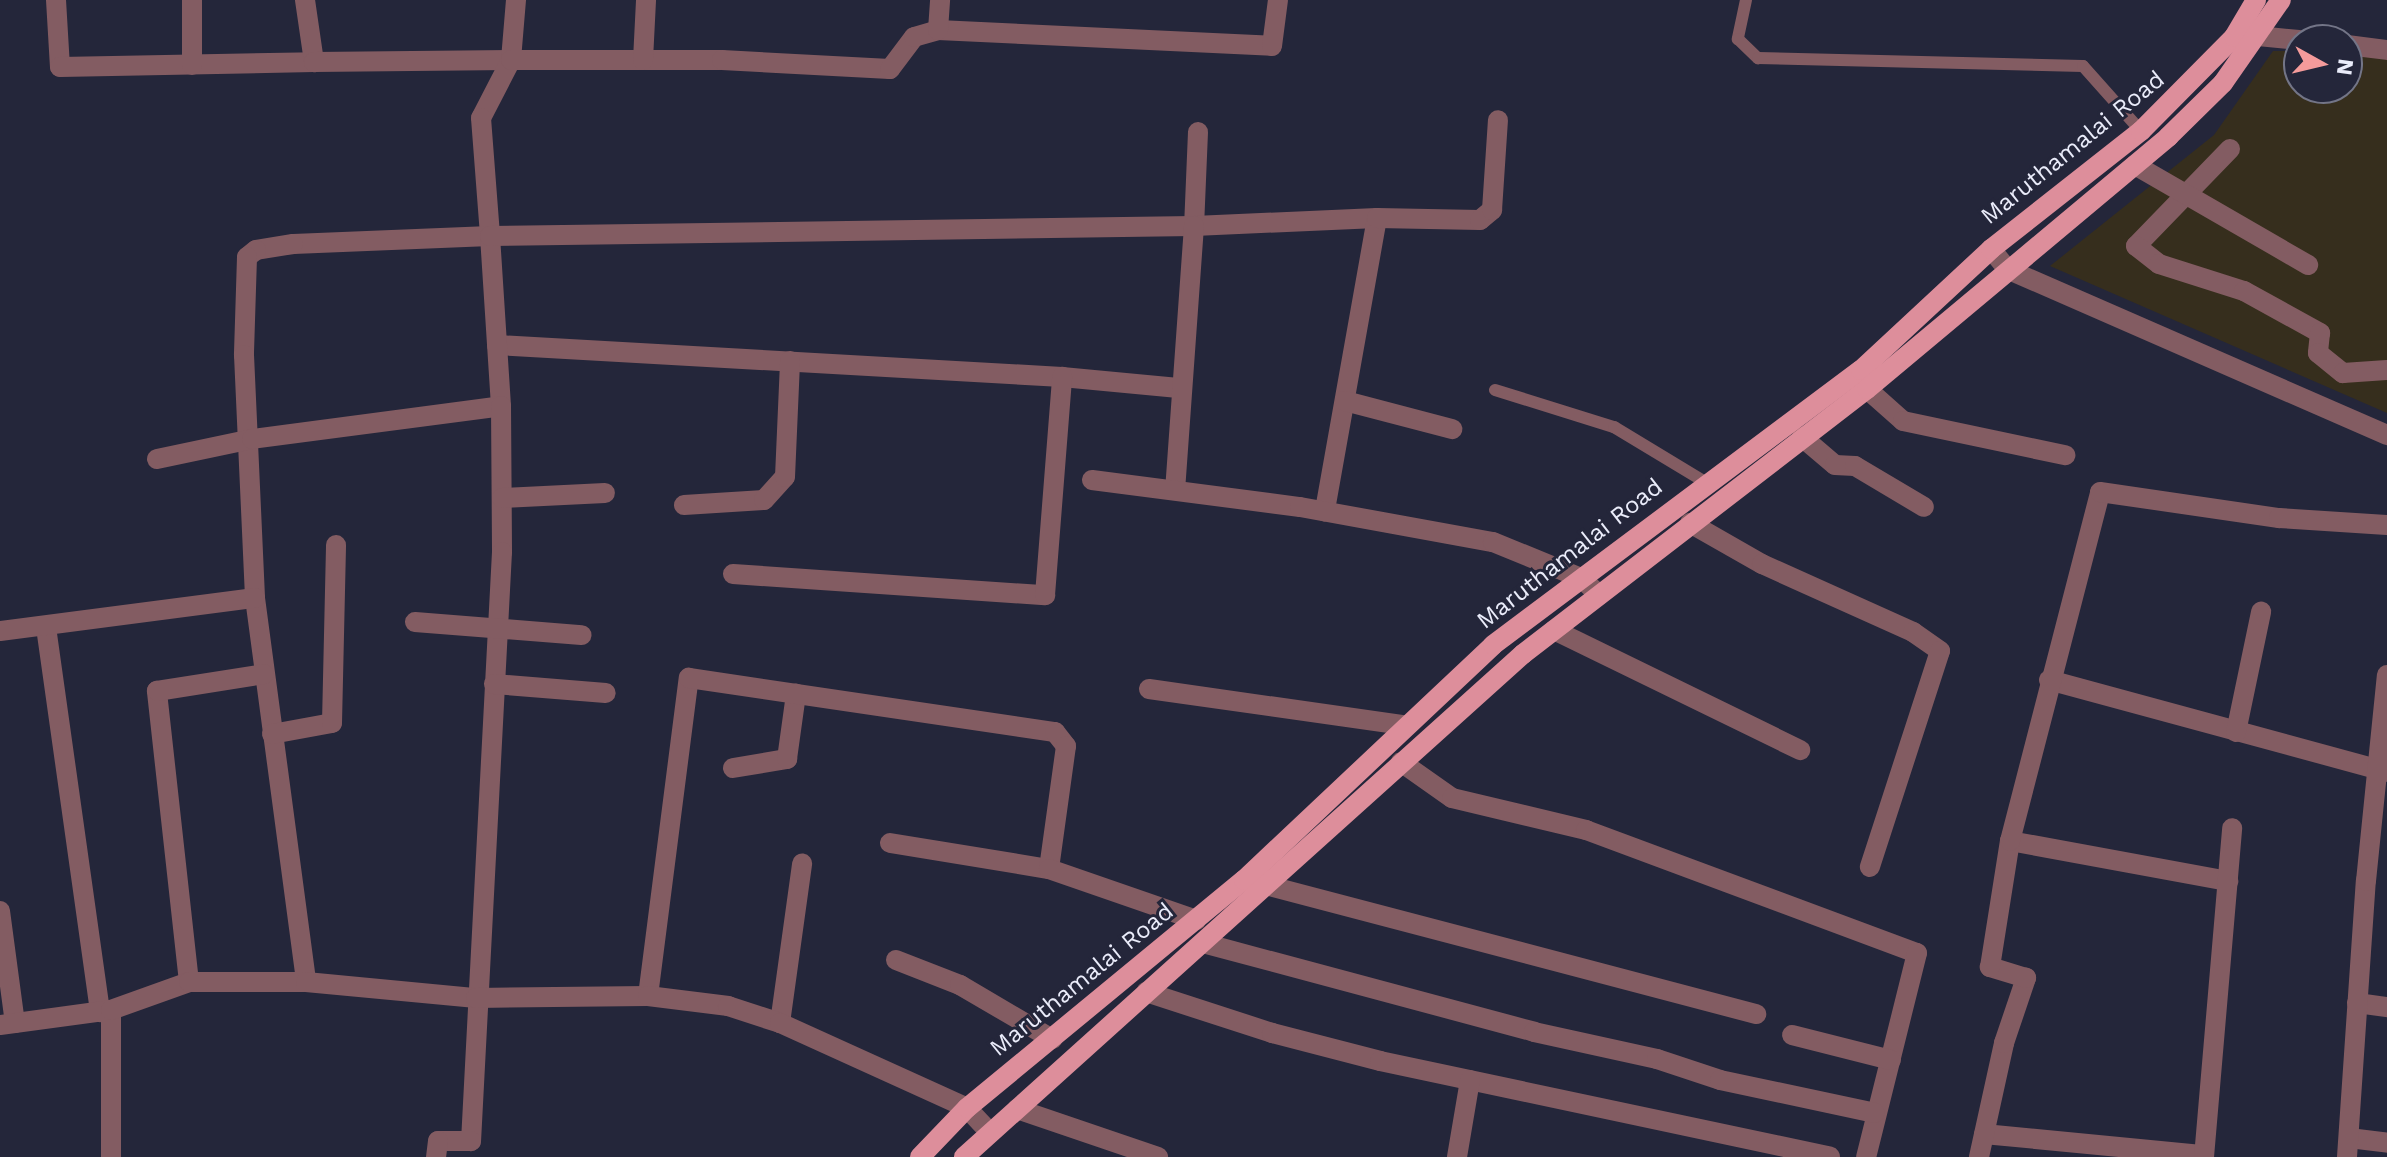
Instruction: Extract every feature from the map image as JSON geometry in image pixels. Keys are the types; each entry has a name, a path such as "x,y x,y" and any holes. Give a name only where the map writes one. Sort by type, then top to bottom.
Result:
{"main road":[{"name":"Maruthamalai Road","path":"920,1157 967,1108 1196,920 1403,725 1493,645 1861,370 1991,249 2141,131 2234,37 2256,0"},
{"name":"Maruthamalai Road","path":"964,1157 1401,762 1554,630 1867,389 2135,165 2214,94 2281,0"}],"street":[{"path":"56,0 60,67 643,60 890,69 914,37 938,30 1272,46 1278,0"},
{"path":"192,0 192,65"},
{"path":"305,0 314,62"},
{"path":"436,1157 438,1141 471,1141 502,498 501,406 481,118 511,60 516,0"},
{"path":"643,60 646,0"},
{"path":"938,30 940,0"},
{"path":"2258,36 2283,38"},
{"path":"2363,47 2387,50"},
{"path":"306,982 255,598 252,439 244,355 247,257 293,244 490,236 1194,226 1377,218 1480,220 1492,210 1498,120"},
{"path":"1175,488 1178,388 1194,226 1198,132"},
{"path":"2230,149 2136,246 2159,264 2244,291 2320,333 2318,353 2343,373 2387,370"},
{"path":"2135,165 2308,265"},
{"path":"1325,511 1377,218"},
{"path":"1991,249 2007,269 2387,435"},
{"path":"497,345 1062,377 1178,388"},
{"path":"684,505 764,500 785,477 790,361"},
{"path":"733,574 1045,595 1062,377"},
{"path":"1867,389 1903,421 2065,455"},
{"path":"1345,401 1452,429"},
{"path":"157,459 252,439 501,406"},
{"path":"1802,437 1835,465 1855,466 1924,507"},
{"path":"1092,480 1175,488 1325,511 1493,542 1581,578 1599,595"},
{"path":"1979,1157 2004,1043 2026,978 1990,967 2010,841 2049,680 2100,492 2279,518 2387,525"},
{"path":"502,498 605,493"},
{"path":"1690,523 1762,564 1913,632 1940,651 1870,867"},
{"path":"272,734 332,723 336,545"},
{"path":"0,631 255,598"},
{"path":"2236,732 2261,612"},
{"path":"415,622 581,635"},
{"path":"46,627 105,1011 111,1157"},
{"path":"1554,630 1800,750"},
{"path":"189,982 157,691 264,674"},
{"path":"2387,675 2382,771 2357,1003 2348,1148 2387,1143"},
{"path":"648,996 689,678 1062,736 1066,746 1049,869"},
{"path":"2049,680 2382,771"},
{"path":"494,684 606,693"},
{"path":"1149,689 1403,725"},
{"path":"733,768 787,759 796,694"},
{"path":"1401,762 1452,798 1586,830 1917,953 1866,1157"},
{"path":"1984,1134 2204,1156 2232,828"},
{"path":"2010,841 2228,881"},
{"path":"890,843 1049,869 1196,920"},
{"path":"780,1023 802,864"},
{"path":"1266,885 1756,1014"},
{"path":"0,911 8,1024 105,1011 189,982 306,982 476,998 648,996 728,1006 780,1023 967,1108 989,1132"},
{"path":"1203,943 1534,1032 1657,1059 1720,1080 1875,1113"},
{"path":"896,960 960,985 1052,1039"},
{"path":"1146,992 1272,1033 1614,1115 1830,1157"},
{"path":"2357,1003 2387,1007"},
{"path":"1792,1035 1891,1060"},
{"path":"1457,1157 1470,1080"},
{"path":"1017,1109 1158,1157"}],"lane":[{"path":"1746,0 1738,39 1758,58 2083,66 2141,131"},
{"path":"1495,390 1614,427 1707,483"}],"shaded area":[{"path":"2387,47 2387,413 2050,266 2214,135 2273,51 2283,51 2283,104 2363,104 2363,48"}]}
